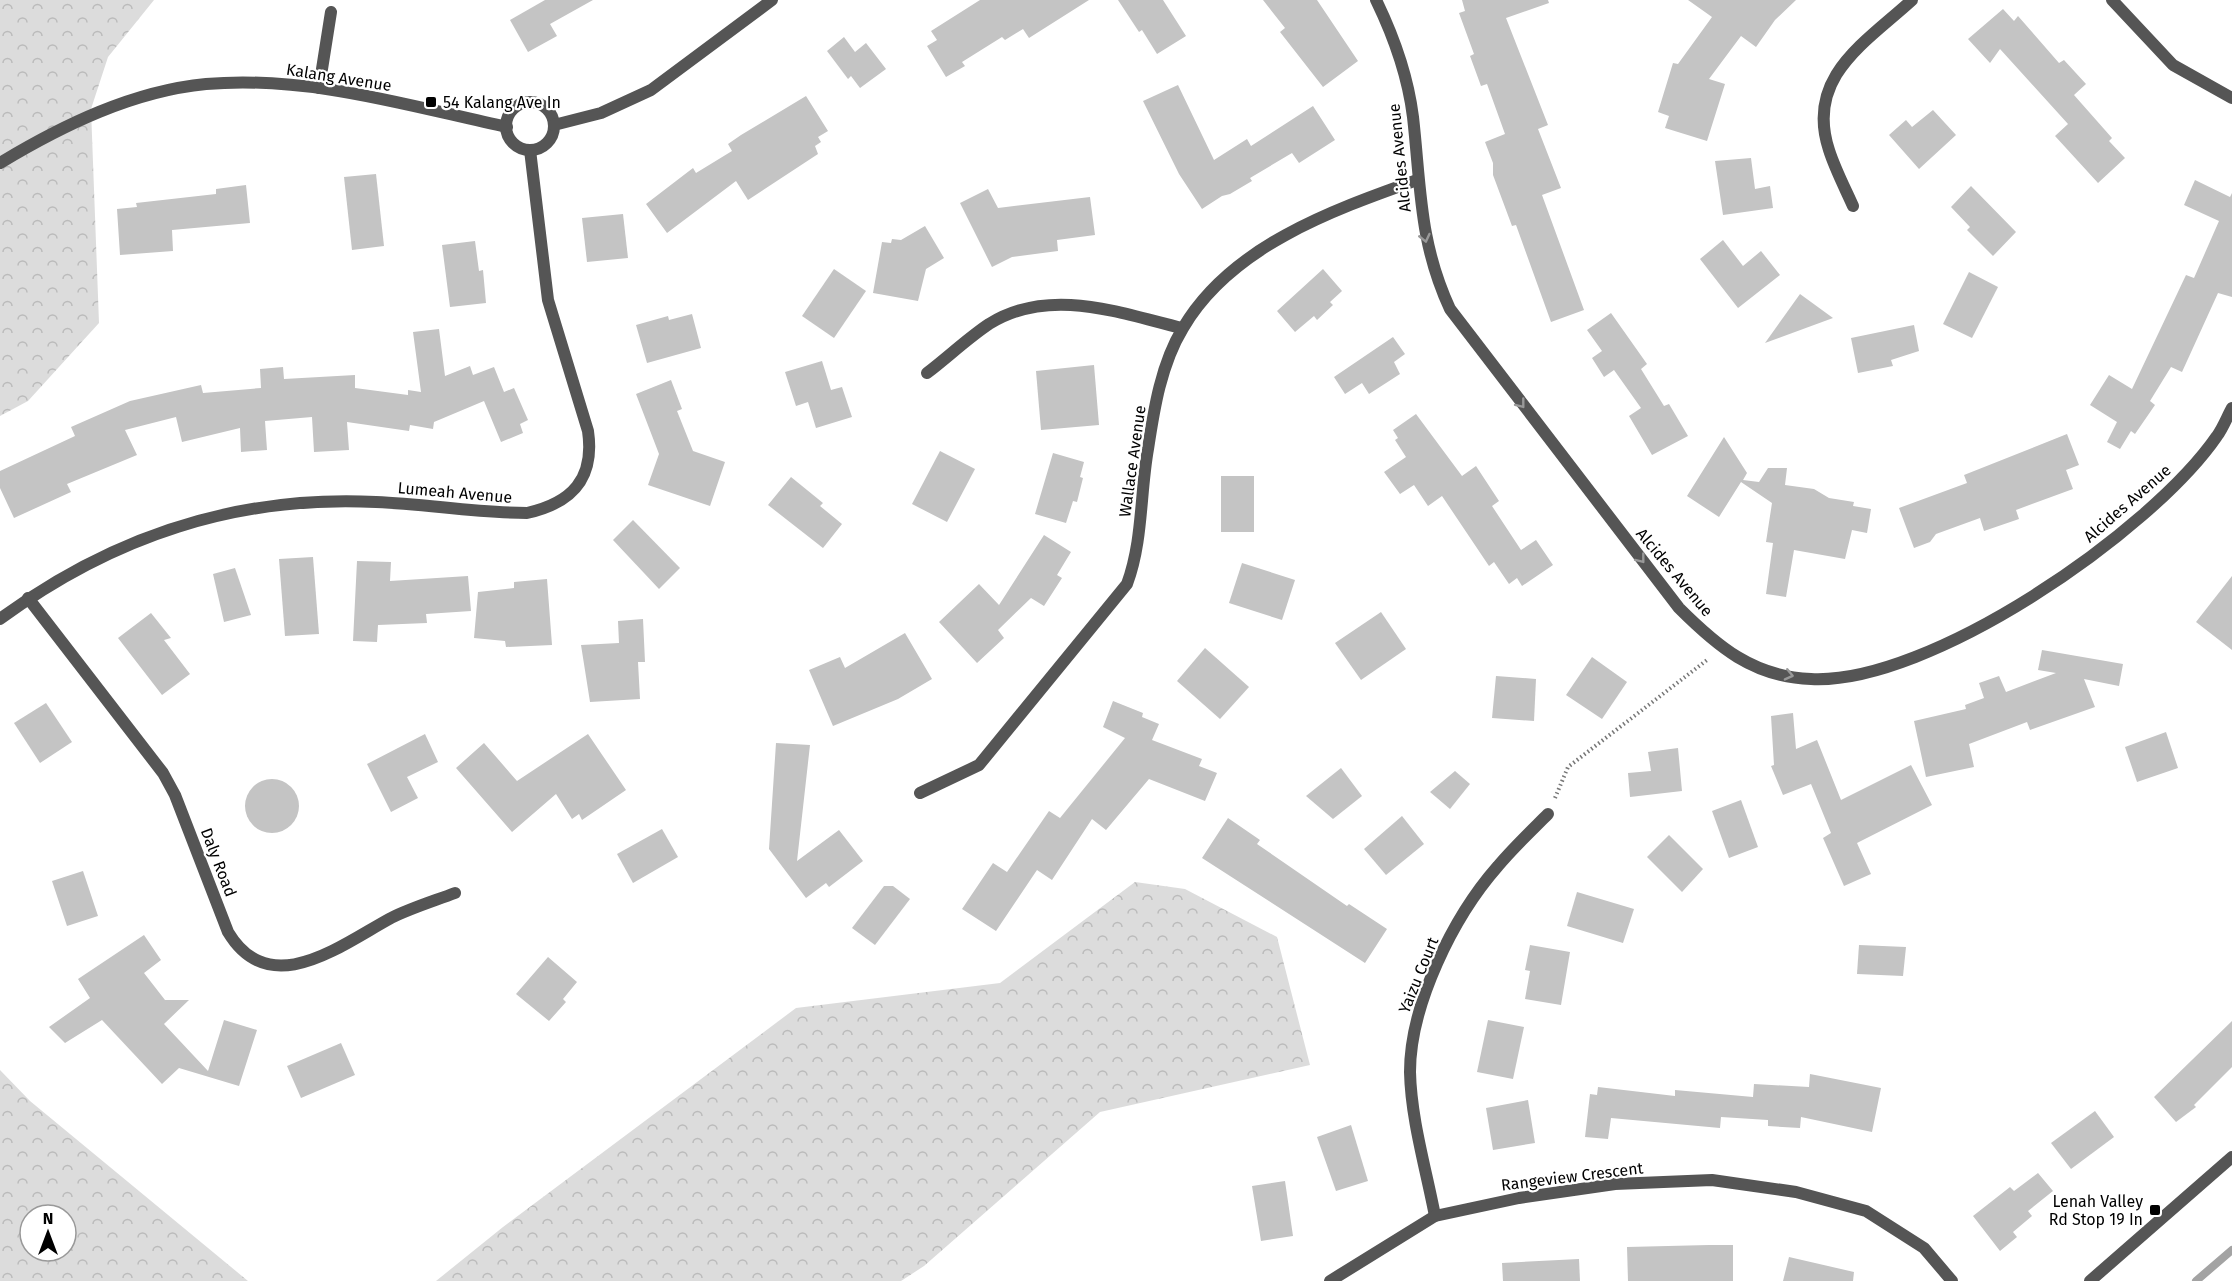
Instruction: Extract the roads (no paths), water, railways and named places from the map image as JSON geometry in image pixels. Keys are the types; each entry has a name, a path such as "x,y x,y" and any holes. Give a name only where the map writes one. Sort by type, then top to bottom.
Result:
{"street":[{"path":"554,125 601,113 651,90 772,0"},
{"name":"Alcides Avenue","path":"1377,0 1404,70 1413,116 1417,180 1424,235 1438,283 1450,309 1679,608 1721,648 1759,668 1809,680 1827,679 1879,671 1952,643 2012,610 2089,557 2147,511 2187,473 2218,436 2232,408"},
{"path":"1853,206 1829,150 1823,121 1825,96 1833,76 1855,51 1912,0"},
{"path":"2112,0 2174,65 2232,98"},
{"path":"319,88 331,12"},
{"name":"Kalang Avenue","path":"0,163 55,132 105,110 176,89 241,83 283,83 319,88 507,127"},
{"path":"533,102 548,109 554,125 547,143 530,150 515,144 507,127 512,111 525,103 533,102"},
{"name":"Lumeah Avenue","path":"0,619 71,571 146,536 236,512 346,501 527,513 544,509 572,493 589,465 590,448 588,432 548,300 530,150"},
{"name":"Wallace Avenue","path":"920,793 979,765 1126,584 1135,563 1147,452 1164,372 1182,328 1204,299 1233,271 1266,248 1351,203 1417,180"},
{"path":"927,373 989,324 1035,305 1059,303 1090,306 1182,328"},
{"name":"Daly Road","path":"28,598 163,773 175,795 228,932 235,944 246,954 261,963 301,964 326,955 393,917 455,893"},
{"name":"Yaizu Court","path":"1435,1216 1410,1073 1413,1038 1420,1009 1442,956 1474,899 1497,867 1548,814"},
{"path":"2090,1281 2232,1157"},
{"name":"Rangeview Crescent","path":"1330,1281 1435,1216 1519,1198 1615,1184 1712,1180 1796,1192 1866,1211 1924,1248 1952,1281"}],"waterway":[{"path":"2196,1281 2232,1250"}],"place":[{"name":"54 Kalang Ave In","path":"431,102"},
{"name":"Lenah Valley Rd Stop 19 In","path":"2155,1210"}]}
